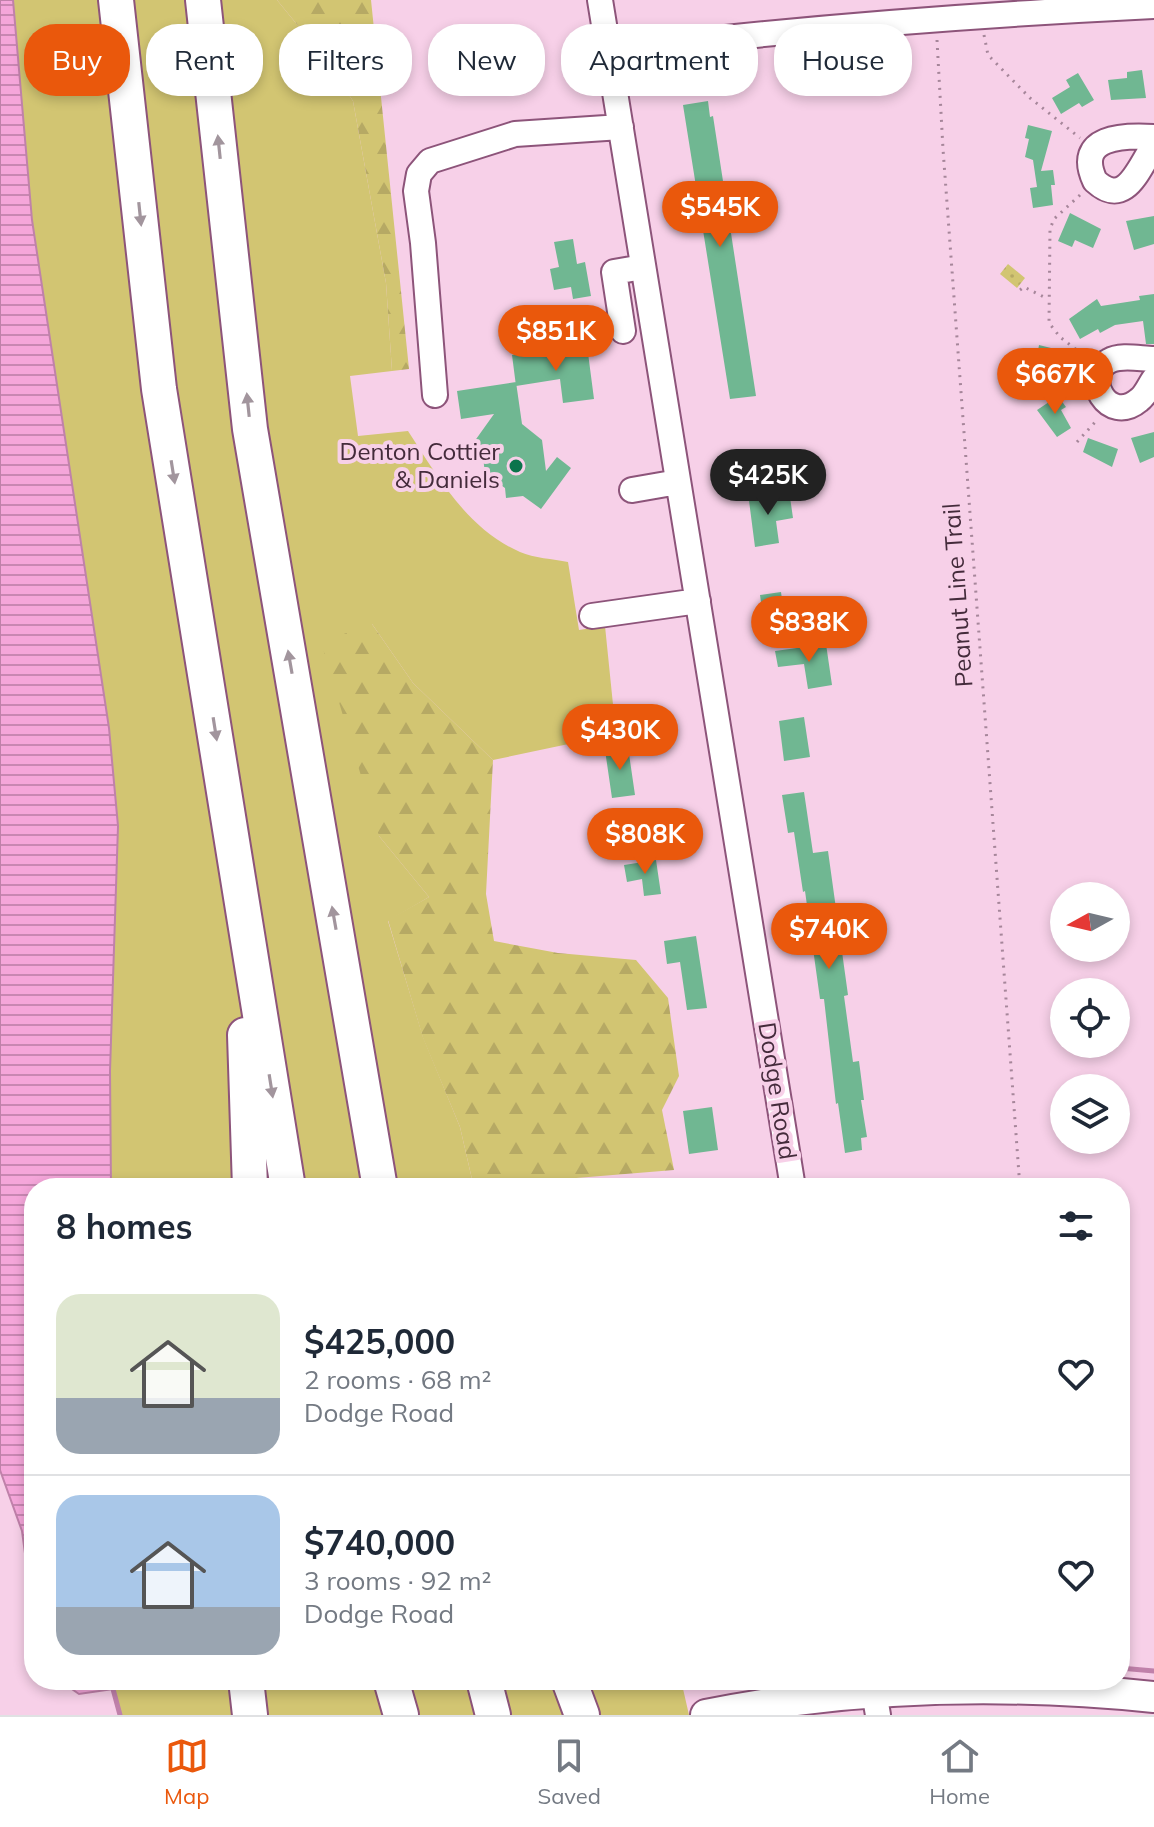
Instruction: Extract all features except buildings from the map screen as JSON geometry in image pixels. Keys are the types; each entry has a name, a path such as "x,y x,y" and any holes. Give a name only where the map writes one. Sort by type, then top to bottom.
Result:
{"highway":[{"path":"116,0 159,389 286,1178"},
{"path":"203,0 250,429 378,1178"},
{"path":"241,899 250,1178"},
{"path":"342,967 368,1047 394,1178"},
{"path":"247,1690 250,1715"},
{"path":"394,1690 401,1715"},
{"path":"487,1690 493,1715"},
{"path":"573,1690 582,1715"}],"main road":[{"path":"706,1715 823,1695 998,1690"},
{"path":"1071,1690 1154,1697"}],"street":[{"name":"Dodge Road","path":"600,0 604,24"},
{"path":"758,34 936,18 1154,6"},
{"name":"Dodge Road","path":"616,96 791,1178"},
{"path":"435,395 416,191 419,174 430,161 515,134 621,127"},
{"path":"1154,137 1106,139 1094,150 1090,164 1095,181 1108,189 1120,189 1129,184 1136,178 1154,146"},
{"path":"643,267 614,272 616,335 653,327"},
{"path":"1154,359 1113,358 1101,368 1097,378 1099,392 1111,405 1127,407 1138,401 1154,379"},
{"path":"632,490 678,482"},
{"path":"592,616 698,601"}],"path":[{"path":"980,15 988,55 1030,98 1094,150"},
{"name":"Peanut Line Trail","path":"936,18 944,164 1019,1178"},
{"path":"1095,181 1054,219 1050,229 1048,299 1052,330 1101,368"},
{"path":"1020,290 1024,287 1048,299"},
{"path":"1077,442 1111,405"}],"green space":[{"path":"13,0 277,0 297,24 279,24 279,96 350,96 353,101 386,283 392,371 350,376 358,436 408,431 455,500 484,530 520,552 568,562 579,630 605,626 616,734 493,760 413,683 372,624 379,836 429,897 388,921 423,1037 460,1127 472,1178 111,1178 110,1071 118,826 106,711 32,220"},
{"path":"277,0 371,0 373,24 297,24"},
{"path":"350,96 381,96 409,369 392,371 386,283"},
{"path":"1008,264 1025,278 1017,288 1000,274"},
{"path":"372,624 413,683 493,760 486,894 494,941 558,953 636,960 668,998 679,1076 662,1110 674,1170 576,1178 472,1178 460,1127 423,1038 388,920 429,897 379,836 321,642"},
{"path":"113,1690 683,1690 689,1715 120,1715"}],"shaded area":[{"path":"0,0 13,0 32,220 109,728 118,826 110,1071 111,1178 24,1178 24,1546 22,1531 0,1470"},
{"path":"73,1690 106,1690 79,1694"}],"waterway":[{"path":"1130,1669 1154,1671"},
{"path":"113,1690 120,1715"}],"place":[{"name":"Denton Cottier & Daniels","path":"516,466"}]}
